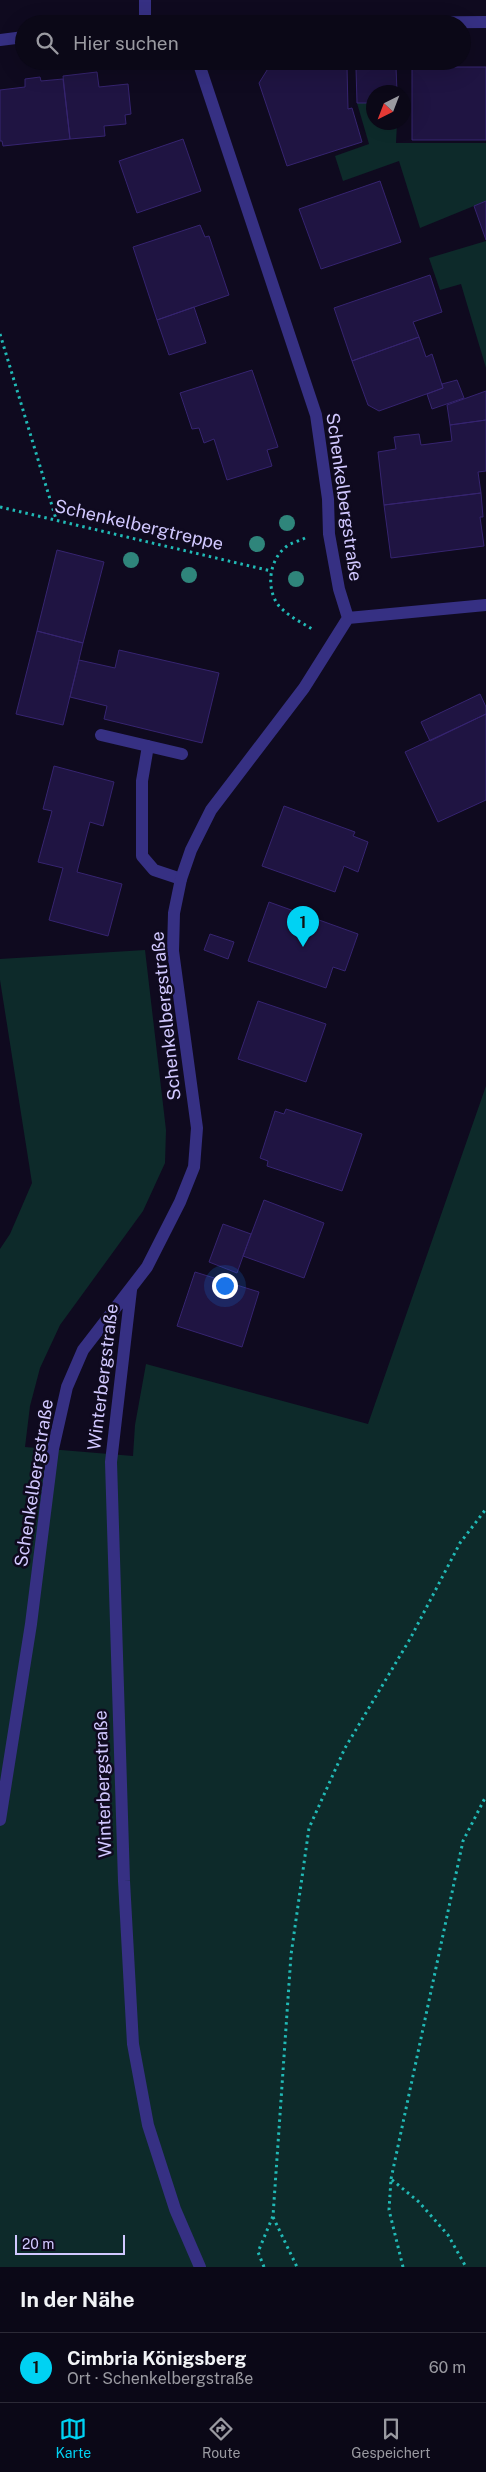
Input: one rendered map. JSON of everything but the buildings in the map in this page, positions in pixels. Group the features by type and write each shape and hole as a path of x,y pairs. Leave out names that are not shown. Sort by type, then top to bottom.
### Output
{"street":[{"path":"145,0 145,15"},
{"path":"471,22 486,22"},
{"path":"0,40 15,38"},
{"name":"Schenkelbergstraße","path":"0,1820 31,1624 54,1449 67,1387 83,1350 147,1267 180,1202 194,1167 196,1128 173,951 174,913 181,879 191,850 211,810 304,688 348,618 339,589 330,534 328,499 316,415 201,70"},
{"path":"348,618 486,605"},
{"path":"102,735 182,754"},
{"path":"148,746 142,781 142,856 154,870 181,879"},
{"name":"Winterbergstraße","path":"131,1290 111,1462 124,1871 133,2044 148,2125 174,2209 200,2267"}],"path":[{"path":"0,334 56,519"},
{"name":"Schenkelbergtreppe","path":"0,507 271,571"},
{"path":"303,624 280,607 271,591 271,571 286,547 307,537"},
{"path":"264,2267 258,2252 272,2216 291,1954 309,1828 345,1748 410,1639 460,1543 486,1509"},
{"path":"403,2267 389,2210 391,2179 463,1841 486,1796"},
{"path":"391,2179 419,2202 448,2235 466,2267"},
{"path":"272,2216 297,2267"}],"green space":[{"path":"357,103 366,103 366,130 397,130 396,143 486,143 486,201 420,228 399,161 343,181 335,156 369,144"},
{"path":"486,241 486,368 461,284 440,290 429,258"},
{"path":"145,950 166,1130 165,1163 143,1211 60,1325 40,1368 30,1406 25,1447 133,1456 135,1425 146,1364 368,1424 486,1086 486,2267 0,2267 0,1249 10,1234 32,1183 0,980 0,959"}],"place":[{"name":"Cimbria Königsberg","path":"303,947"}]}
